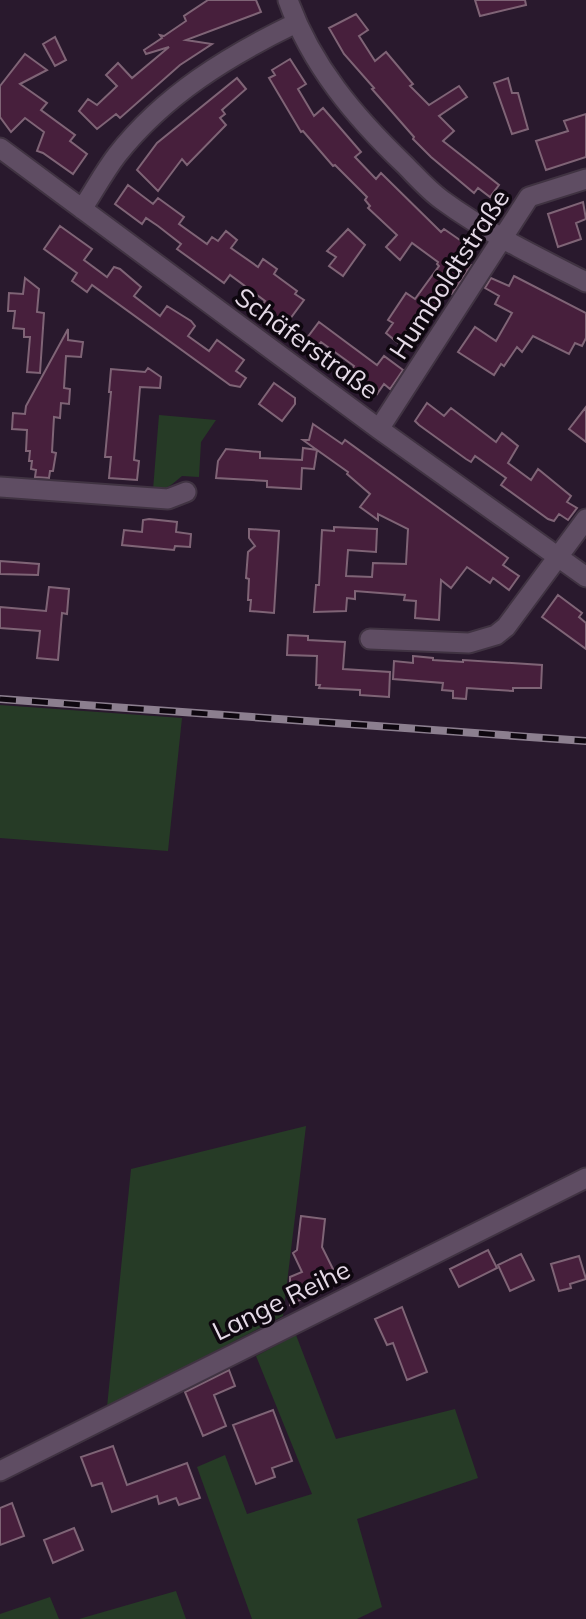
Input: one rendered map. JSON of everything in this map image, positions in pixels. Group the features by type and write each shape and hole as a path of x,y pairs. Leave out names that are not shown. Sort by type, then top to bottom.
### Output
{"street":[{"path":"289,0 296,23 332,86 380,141 441,199 502,239 586,282"},
{"path":"82,209 117,156 143,126 187,85 259,41 296,23"},
{"name":"Schäferstraße","path":"0,148 379,429 586,577"},
{"name":"Humboldtstraße","path":"379,429 529,197 586,179"},
{"path":"0,487 168,499 186,492"},
{"path":"370,639 469,642 496,635 506,627 586,519"},
{"name":"Lange Reihe","path":"0,1471 586,1178"}],"green space":[{"path":"159,415 216,420 201,442 199,477 182,476 166,488 153,490"},
{"path":"0,705 182,718 168,851 0,838"},
{"path":"306,1126 283,1316 107,1407 131,1169"},
{"path":"296,1335 336,1439 455,1409 478,1478 357,1519 382,1607 357,1619 252,1619 197,1467 225,1455 247,1514 312,1494 256,1356"},
{"path":"176,1591 186,1619 79,1619"},
{"path":"50,1597 59,1619 0,1619 0,1614"}],"building":[{"path":"208,0 256,0 261,12 186,40 212,44 180,65 120,118 116,114 97,129 79,111 88,99 97,105 117,86 106,75 118,63 132,78 169,47 146,54 144,50 162,38 160,35 164,36 186,21 184,16"},
{"path":"475,0 525,0 526,5 480,16"},
{"path":"356,14 368,30 359,36 375,61 386,52 413,84 410,86 429,105 459,86 467,97 439,116 454,131 443,141 499,185 490,197 478,188 474,193 431,157 413,139 344,54 329,28"},
{"path":"55,37 66,60 55,66 43,44"},
{"path":"25,54 47,70 20,84 47,103 41,110 75,135 70,141 87,154 73,174 37,151 44,132 25,118 11,132 0,117 0,86"},
{"path":"290,59 306,84 298,89 314,116 323,108 361,152 355,157 376,179 381,173 441,232 444,229 470,247 472,256 467,262 471,265 452,294 448,291 418,335 408,329 398,343 386,333 393,323 388,320 406,293 415,299 439,266 438,262 412,243 400,260 386,247 397,235 368,208 370,206 365,200 367,197 333,166 303,131 301,132 269,78 275,75 272,70"},
{"path":"237,78 246,89 222,110 225,114 220,118 226,125 187,165 182,159 158,191 137,170 157,143"},
{"path":"508,78 512,93 518,93 528,129 512,134 494,83"},
{"path":"586,114 586,157 546,170 536,141 568,131 564,121"},
{"path":"128,185 153,204 158,198 184,217 179,224 207,244 212,237 218,241 226,231 237,240 231,248 258,267 263,259 277,269 274,274 297,291 295,294 304,300 284,327 259,309 265,301 230,275 224,283 177,249 181,244 158,226 146,218 142,224 115,204"},
{"path":"583,202 586,219 576,223 581,239 558,247 548,214"},
{"path":"60,226 92,249 84,260 107,277 114,267 120,269 141,287 134,296 160,316 167,306 191,321 195,326 188,336 209,351 217,340 244,360 236,371 246,378 240,387 230,385 92,285 87,292 72,281 77,273 44,249"},
{"path":"348,229 365,245 343,276 329,266 336,257 327,251"},
{"path":"514,276 586,313 586,338 582,346 575,343 569,354 533,336 522,352 517,347 494,375 458,352 475,327 496,341 512,313 495,304 499,296 485,288 491,278 509,286"},
{"path":"25,278 39,289 37,312 44,313 40,373 27,372 30,337 24,337 24,329 13,328 15,311 8,311 9,293 23,294"},
{"path":"319,322 377,365 384,356 403,370 390,389 384,384 377,394 349,374 354,366 321,342 315,349 304,342"},
{"path":"68,329 68,340 83,342 81,357 66,356 64,388 70,389 69,404 61,403 60,418 54,417 52,452 56,453 53,471 50,471 49,478 35,477 36,470 31,469 32,461 29,461 30,451 26,451 27,430 12,429 13,413 25,414 26,406"},
{"path":"148,368 161,377 160,388 140,387 134,460 139,461 137,480 109,478 111,457 105,457 111,369 145,372"},
{"path":"274,383 295,398 295,404 282,421 259,404"},
{"path":"427,403 444,416 451,408 496,442 502,433 518,446 508,463 531,480 538,469 571,496 567,502 577,508 568,520 559,514 554,521 548,519 501,485 506,478 475,456 471,462 466,459 419,425 415,421"},
{"path":"586,407 586,442 569,429"},
{"path":"313,424 342,444 345,440 508,558 503,565 519,576 509,590 493,578 490,583 467,567 451,588 441,580 439,620 415,618 416,601 404,600 405,595 355,591 355,599 347,598 346,611 314,612 316,585 319,585 322,530 334,531 334,527 377,529 376,552 348,550 346,576 372,577 373,563 406,564 408,529 378,514 378,520 360,507 370,494 347,474 348,472 303,440 309,440"},
{"path":"303,448 317,450 314,469 302,468 301,489 267,487 267,481 216,478 218,461 226,449 260,452 260,458 302,460"},
{"path":"143,520 177,522 176,532 191,534 190,547 175,546 174,550 122,545 124,530 142,532"},
{"path":"249,529 279,531 274,613 250,611 249,579 246,578 248,552 255,546 249,538"},
{"path":"0,561 39,564 38,575 0,574"},
{"path":"49,587 69,589 67,614 62,613 58,660 37,658 40,631 0,628 0,607 46,611"},
{"path":"558,595 582,613 579,617 586,623 586,649 542,617"},
{"path":"288,635 308,636 308,640 345,642 343,669 390,672 389,697 360,695 360,690 319,688 320,685 316,685 317,656 287,655"},
{"path":"413,656 433,660 542,665 541,688 513,688 513,691 467,688 466,699 453,698 453,691 442,690 443,683 393,679 394,661 413,663"},
{"path":"301,1216 325,1219 322,1247 339,1281 290,1305 290,1277 302,1272 293,1253 297,1250"},
{"path":"488,1250 497,1268 459,1287 450,1269"},
{"path":"521,1254 534,1280 510,1291 498,1265"},
{"path":"579,1256 586,1279 570,1284 571,1288 559,1291 551,1264"},
{"path":"402,1307 427,1372 407,1380 393,1343 387,1345 375,1319"},
{"path":"229,1370 235,1386 214,1395 226,1426 203,1436 185,1392"},
{"path":"273,1410 292,1461 272,1468 275,1477 256,1484 233,1425"},
{"path":"113,1446 127,1485 187,1463 200,1498 179,1505 176,1498 159,1504 157,1496 112,1512 102,1483 92,1486 81,1457"},
{"path":"12,1503 24,1536 0,1545 0,1508"},
{"path":"74,1528 83,1550 53,1563 44,1540"}],"railway":[{"path":"0,699 586,741"}]}
